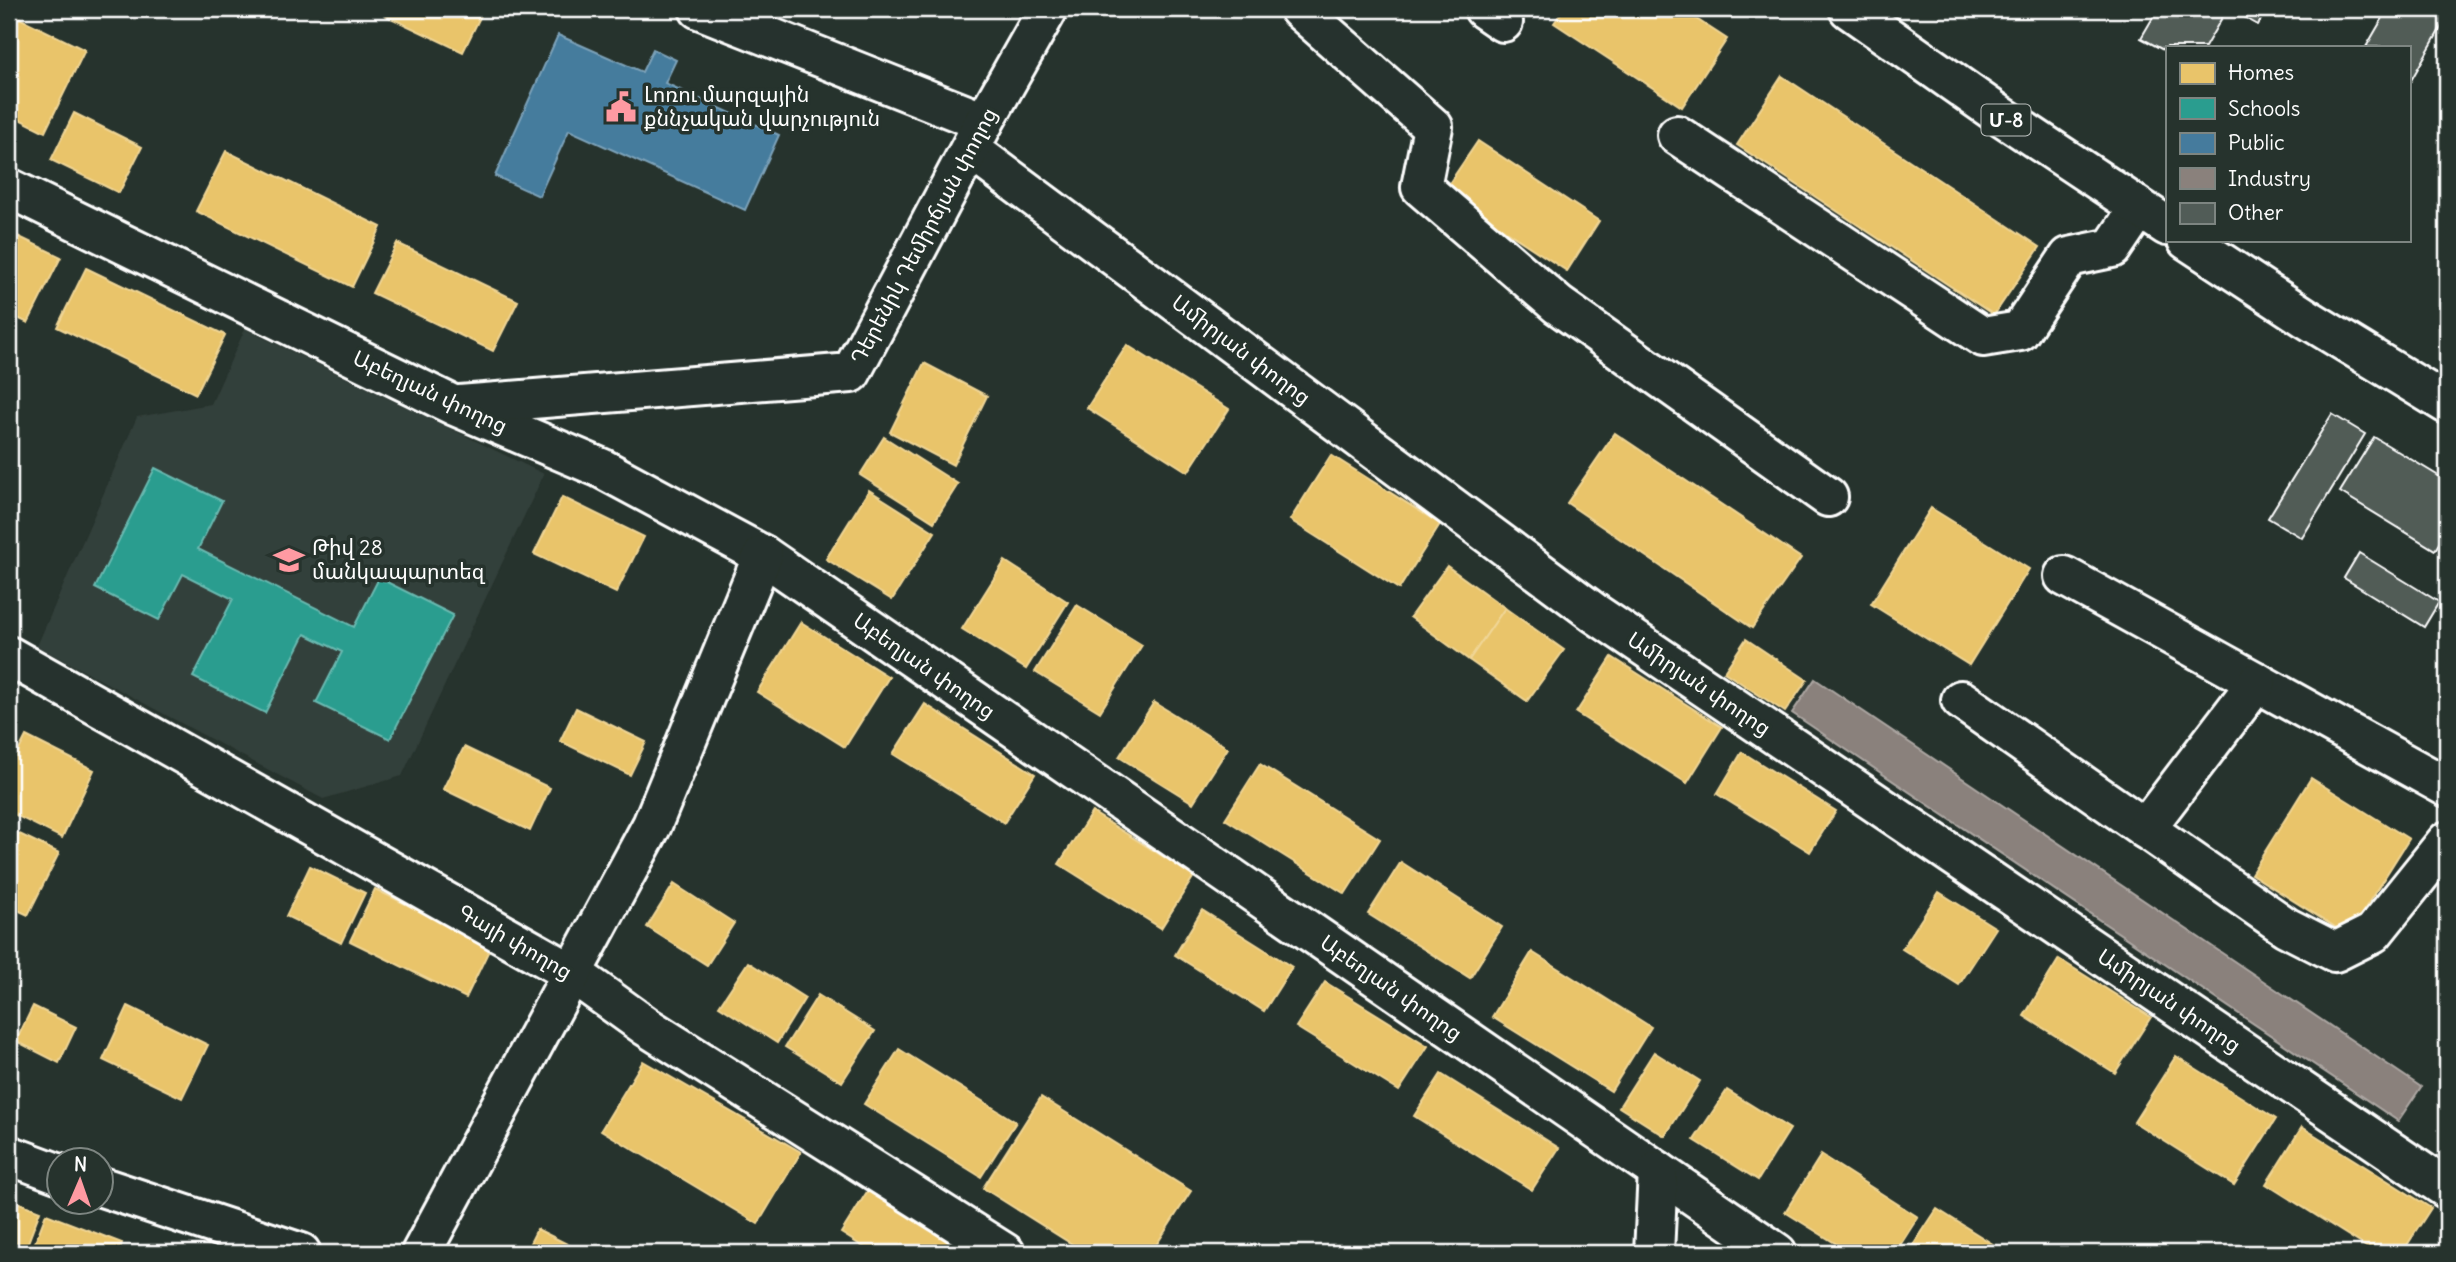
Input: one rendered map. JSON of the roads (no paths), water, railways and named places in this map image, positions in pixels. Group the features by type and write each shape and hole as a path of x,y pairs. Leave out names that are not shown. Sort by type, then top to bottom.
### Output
{"main road":[{"name":"Ամիրյան փողոց","path":"699,9 977,136 1596,614 2447,1189"},
{"name":"Դերենիկ Դեմիրճյան փողոց","path":"456,406 851,373 1048,9"},
{"path":"1300,9 1433,127 1421,187 1558,305 1828,496"},
{"name":"Մ-8","path":"1849,9 2153,217"},
{"path":"1677,135 1983,337 2020,331 2069,257 2112,248 2153,217"},
{"name":"Աբեղյան փողոց","path":"9,188 456,406 601,468 763,555 1777,1253"},
{"path":"2191,242 2306,318 2447,404"},
{"path":"421,1253 652,825 763,555"},
{"path":"2064,576 2447,787"},
{"name":"Գայի փողոց","path":"9,657 572,973 647,1027 1005,1253"},
{"path":"2145,829 2257,682"},
{"path":"1961,700 2286,927 2335,952 2373,933 2447,841"},
{"path":"9,1156 46,1169"},
{"path":"2408,1162 2447,1160"},
{"path":"1654,1253 1658,1171"},
{"path":"116,1192 301,1253"}],"place":[{"name":"Լոռու մարզային քննչական վարչություն","path":"621,107"},
{"name":"Թիվ 28 մանկապարտեզ","path":"289,560"}]}
